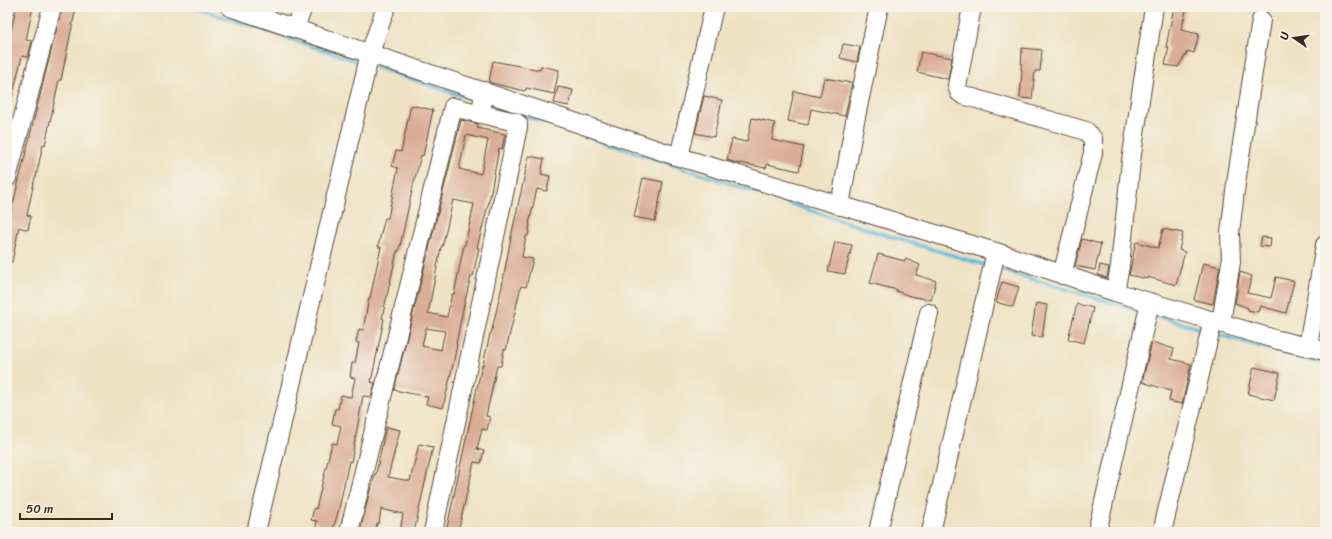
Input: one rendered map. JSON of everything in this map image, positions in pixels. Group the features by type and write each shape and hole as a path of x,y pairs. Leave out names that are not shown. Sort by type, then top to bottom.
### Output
{"street":[{"path":"7,178 52,7"},
{"path":"230,7 254,11 295,28 370,53 483,103 518,124 433,532"},
{"path":"295,28 303,7"},
{"path":"256,532 370,53 386,7"},
{"path":"679,157 714,7"},
{"path":"840,206 853,131 879,7"},
{"path":"972,7 957,86 959,92 970,98 1086,131 1093,139 1093,153 1062,275"},
{"path":"1115,292 1120,266 1132,153 1154,7"},
{"path":"1162,532 1231,262 1230,233 1236,183 1261,20"},
{"path":"349,532 453,107 483,103 679,157 840,206 994,261 1062,275 1150,302 1214,325 1317,349 1325,245"},
{"path":"931,532 994,261"},
{"path":"1097,532 1150,302"},
{"path":"878,532 929,313"}],"building":[{"path":"16,7 33,7 26,40 32,41 28,57 22,56 11,102 7,102 7,36 10,36"},
{"path":"62,7 76,7 61,80 59,80 45,145 43,144 35,177 27,215 31,216 28,230 19,227 12,262 7,262 7,211 11,212"},
{"path":"1174,7 1187,7 1181,30 1199,34 1194,53 1188,51 1178,67 1165,65 1169,47 1166,47"},
{"path":"843,44 860,47 857,62 840,58"},
{"path":"1022,48 1042,50 1040,71 1035,71 1032,99 1020,98"},
{"path":"921,52 952,58 948,79 917,72"},
{"path":"493,61 540,70 541,66 559,70 554,94 526,88 525,91 489,82"},
{"path":"824,78 852,83 845,116 811,109 808,125 788,121 794,91 820,97"},
{"path":"558,87 573,90 569,106 554,103"},
{"path":"704,96 722,100 714,137 695,133"},
{"path":"411,105 433,110 423,156 421,155 413,186 399,251 397,251 382,318 384,319 371,382 375,383 371,397 363,396 351,462 349,461 339,509 332,532 315,532 317,521 311,520 314,508 316,509 332,443 337,444 341,426 332,424 335,409 338,409 341,395 351,397 355,378 350,377 352,363 355,363 359,343 356,342 359,329 363,330 381,247 378,247 381,233 385,218 388,218 398,168 392,166 396,151 401,152"},
{"path":"752,118 775,123 772,140 804,147 799,171 767,164 766,168 740,164 727,160 732,139 747,142"},
{"path":"461,120 478,124 477,128 505,134 502,149 499,148 490,197 477,248 479,248 473,276 471,276 463,309 454,360 443,408 426,404 428,397 394,390","holes":["466,135 488,140 481,174 459,169","453,200 474,204 454,294 452,294 447,317 428,313","426,328 445,331 441,350 422,346"]},
{"path":"529,156 544,159 541,174 550,176 547,191 537,189 529,224 528,236 526,236 522,257 533,259 526,287 521,286 506,350 504,349 501,366 497,366 486,416 490,417 487,430 482,429 477,449 484,451 481,463 474,462 458,532 446,532 482,365 502,286"},
{"path":"643,178 663,182 655,221 634,217"},
{"path":"1163,229 1183,233 1179,250 1185,252 1176,285 1148,277 1148,279 1129,275 1136,242 1158,248"},
{"path":"1262,237 1271,238 1270,247 1260,246"},
{"path":"1082,239 1101,244 1095,270 1075,266"},
{"path":"835,242 852,245 845,274 828,271"},
{"path":"878,254 905,261 906,259 920,265 916,275 936,281 931,300 910,296 896,291 897,290 870,283"},
{"path":"1203,263 1220,267 1213,304 1194,300"},
{"path":"1100,265 1109,267 1107,278 1098,275"},
{"path":"1240,272 1252,276 1247,293 1271,298 1276,277 1294,281 1286,313 1260,306 1258,312 1248,310 1248,308 1235,303"},
{"path":"1002,282 1019,287 1013,307 996,302"},
{"path":"1036,303 1047,305 1042,337 1031,336"},
{"path":"1077,304 1093,308 1084,343 1068,339"},
{"path":"1152,342 1174,349 1171,359 1191,364 1182,404 1169,401 1171,391 1142,382"},
{"path":"1254,367 1280,373 1274,400 1248,394"},
{"path":"386,427 400,430 388,477 410,481 419,444 433,447 414,532 400,532 403,514 381,509 379,523 377,523 375,532 360,532 370,490 376,474"}],"waterway":[{"path":"194,7 362,63"},
{"path":"372,66 478,101"},
{"path":"488,104 885,235 988,266"},
{"path":"998,269 1143,312"},
{"path":"1153,315 1205,330"},
{"path":"1214,333 1325,364"}]}
